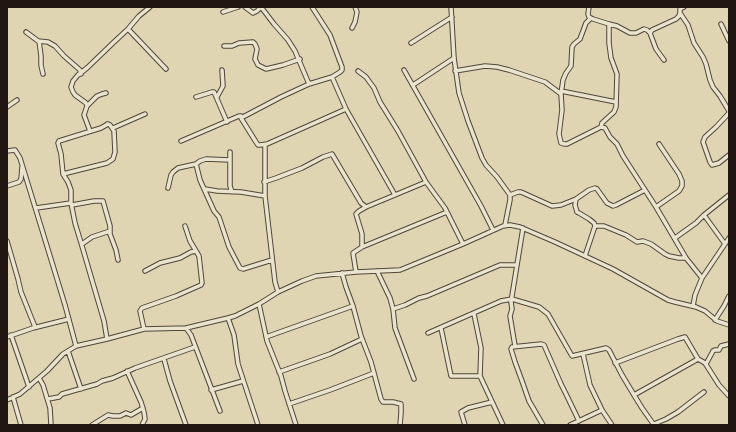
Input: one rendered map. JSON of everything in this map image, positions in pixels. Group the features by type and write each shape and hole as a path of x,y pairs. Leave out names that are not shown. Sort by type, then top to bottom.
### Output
{"street":[{"path":"87,106 87,104 74,95 71,87 73,81 150,7"},
{"path":"223,12 238,7"},
{"path":"245,7 253,13 258,11 261,7 288,40 300,59 309,84"},
{"path":"241,118 309,84 332,77 342,70 330,35 312,7"},
{"path":"352,28 357,12 355,7"},
{"path":"451,7 454,58 456,66 455,71 459,93 482,158 510,195 506,225"},
{"path":"589,7 588,14 591,18 617,26 630,33 644,29 647,30 650,33 656,49 664,60"},
{"path":"650,33 652,30 676,19 679,16 681,9"},
{"path":"681,9 694,43 706,64 713,87 729,112 705,137 703,142 712,165 719,163 729,155"},
{"path":"411,43 452,17"},
{"path":"591,18 586,23 580,39 572,47 571,66 563,80 561,93 562,110 559,134 561,143 567,144 601,127 602,123 614,112 616,107 617,74 611,58 609,24"},
{"path":"721,24 729,41"},
{"path":"128,29 166,69"},
{"path":"26,32 39,41 48,42 55,46 80,70 81,74"},
{"path":"39,41 41,56 40,65 43,74"},
{"path":"224,46 254,42 257,49 255,59 258,65 266,69 300,59"},
{"path":"413,85 454,58"},
{"path":"455,71 485,66 497,67 545,82 561,93 616,102"},
{"path":"217,97 223,86 222,70"},
{"path":"358,70 366,77 374,88 380,102 426,182 447,212 464,244"},
{"path":"404,70 493,230"},
{"path":"332,77 346,109 395,195"},
{"path":"196,97 214,92 227,122"},
{"path":"90,131 84,115 87,106 97,96 106,93"},
{"path":"7,107 17,100"},
{"path":"182,141 241,116 258,145 265,145 346,109"},
{"path":"113,128 145,114"},
{"path":"63,174 107,163 113,159 115,152 113,128 110,125 108,124 107,124 101,128 58,141 63,174 70,187 74,223 82,244 104,321 107,339"},
{"path":"601,127 604,128 617,144 686,258 702,278"},
{"path":"656,207 679,191 682,186 682,181 679,174 659,144"},
{"path":"265,145 265,196 272,260 278,292"},
{"path":"7,151 15,150 19,155 76,346"},
{"path":"230,152 230,186 232,192"},
{"path":"264,182 288,174 332,154 361,203 366,207"},
{"path":"168,188 172,175 178,168 196,164 200,160 206,159 230,160"},
{"path":"7,186 19,182 21,179 22,164"},
{"path":"196,164 200,180 214,211 219,217 229,247 240,268 243,269 272,260"},
{"path":"362,247 362,234 356,214 366,207 426,182"},
{"path":"510,195 521,192 552,206 561,205 576,199 589,190 596,188 607,203 614,206 645,190"},
{"path":"205,189 265,196"},
{"path":"675,238 696,223 729,194"},
{"path":"576,199 575,205 577,212 589,219 595,226"},
{"path":"36,208 104,201 118,260"},
{"path":"356,272 353,253 362,247 447,212"},
{"path":"704,215 725,244"},
{"path":"7,400 20,394 29,387 59,358 76,346 144,329 186,328 235,316 259,304 278,292 316,276 400,270 506,225 523,228 613,269 668,300 693,306 705,311 715,320 729,325"},
{"path":"144,329 140,311 142,308 176,296 201,284 202,281 199,256 193,247 185,226"},
{"path":"585,256 595,226"},
{"path":"595,226 604,226 626,235 637,242 643,241 651,244 669,256 686,258"},
{"path":"515,346 510,316 523,228"},
{"path":"82,244 92,237 110,231"},
{"path":"693,306 702,278 729,238"},
{"path":"7,241 21,292 35,327"},
{"path":"191,252 193,247"},
{"path":"145,271 165,261 180,258 196,251"},
{"path":"393,310 500,264 517,266"},
{"path":"377,271 390,298 395,328 414,379"},
{"path":"342,273 382,401 400,404 400,425"},
{"path":"715,320 729,296"},
{"path":"428,333 474,314 497,302 512,299 539,307 548,314 572,356 607,348 628,386 654,425 678,412 704,392"},
{"path":"259,304 266,337 296,425"},
{"path":"266,337 353,306"},
{"path":"474,314 481,348 480,376 503,425"},
{"path":"228,318 234,334 238,364 258,425"},
{"path":"29,387 9,336 35,327 69,319"},
{"path":"186,328 220,411"},
{"path":"441,328 451,376 480,376"},
{"path":"615,363 684,337 698,359 706,364 719,385 729,396"},
{"path":"279,372 330,354 362,339"},
{"path":"706,364 713,351 719,350 721,346 729,344"},
{"path":"542,425 529,400 515,362 511,348 515,346 544,345 579,421"},
{"path":"48,399 59,397 62,394 98,384 127,371 195,347"},
{"path":"68,351 81,389"},
{"path":"583,354 590,385 602,410 612,425"},
{"path":"164,359 170,381 186,425"},
{"path":"634,395 698,359"},
{"path":"127,371 143,408 145,419 142,425"},
{"path":"289,404 374,373"},
{"path":"39,378 48,399 51,425"},
{"path":"211,390 243,381"},
{"path":"13,397 21,425"},
{"path":"466,425 461,412 468,408 492,402"},
{"path":"92,425 108,415 120,416 126,413 131,415 143,408"},
{"path":"570,425 602,410"}]}
